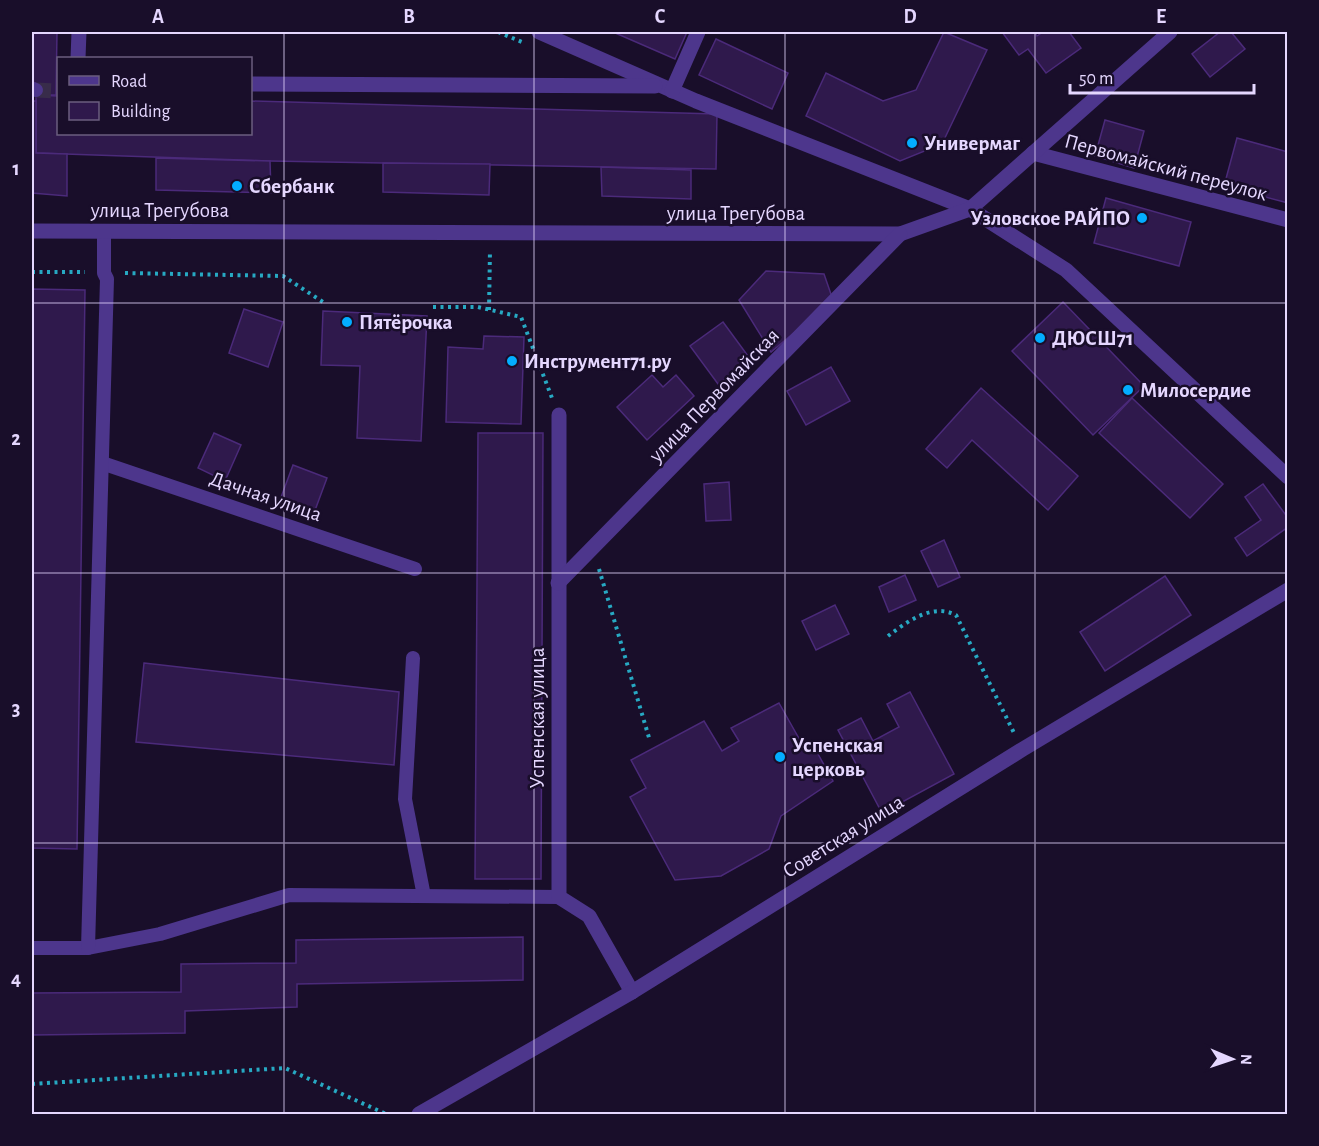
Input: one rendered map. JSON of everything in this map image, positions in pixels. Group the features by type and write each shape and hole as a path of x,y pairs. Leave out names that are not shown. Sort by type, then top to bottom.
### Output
{"street":[{"path":"78,57 79,32"},
{"path":"539,32 666,89 970,209 1066,270 1287,477"},
{"path":"666,89 698,32"},
{"path":"970,209 1170,32"},
{"path":"252,84 666,89"},
{"name":"Первомайский переулок","path":"1033,153 1287,220"},
{"name":"улица Трегубова","path":"32,231 900,234 970,209"},
{"name":"улица Первомайская","path":"558,584 900,234"},
{"name":"Успенская улица","path":"559,415 559,897"},
{"name":"Советская улица","path":"419,1114 632,992 1023,749 1287,590"},
{"path":"559,897 589,915 632,992"}],"lane":[{"path":"88,948 107,279 104,273 104,232"},
{"name":"Дачная улица","path":"102,463 415,569"},
{"path":"412,658 405,799 424,896"},
{"path":"32,948 88,948 160,934 289,895 559,897"}],"path":[{"path":"489,310 490,231"},
{"path":"32,272 283,276 323,302"},
{"path":"433,307 478,307 521,317 559,415"},
{"path":"587,554 602,574 650,741"},
{"path":"888,636 915,616 945,609 956,615 1023,749"},
{"path":"32,1084 285,1068 386,1114"}],"building":[{"path":"32,32 57,32 56,95 36,95 36,83 32,82"},
{"path":"613,32 687,32 675,59"},
{"path":"944,32 987,50 942,144 900,161 806,116 826,73 883,101 916,90"},
{"path":"1002,32 1035,32 1037,36 1043,32 1069,32 1081,48 1046,73 1028,49 1019,55"},
{"path":"1220,32 1231,32 1245,49 1210,77 1192,54"},
{"path":"716,39 788,73 772,109 699,75"},
{"path":"36,95 57,96 57,135 252,135 252,101 717,114 716,169 270,161 36,153"},
{"path":"32,101 36,101 36,153 67,154 67,196 32,193"},
{"path":"1105,120 1144,131 1134,168 1095,156"},
{"path":"1237,138 1288,152 1288,203 1224,186"},
{"path":"156,158 270,161 271,193 156,190"},
{"path":"383,163 490,164 489,195 383,192"},
{"path":"601,167 691,170 691,199 602,196"},
{"path":"1106,198 1191,222 1179,266 1094,243"},
{"path":"766,271 824,274 833,300 771,352 739,300"},
{"path":"32,289 85,290 77,849 32,848"},
{"path":"1063,302 1144,386 1093,435 1012,351"},
{"path":"244,309 283,322 268,367 229,353"},
{"path":"323,311 427,316 421,441 357,438 360,366 321,365"},
{"path":"723,322 751,360 718,384 690,346"},
{"path":"484,336 524,337 521,424 446,422 448,347 483,349"},
{"path":"831,367 850,401 806,425 787,391"},
{"path":"652,375 663,387 676,375 694,396 647,440 617,407"},
{"path":"981,388 1078,476 1048,510 972,440 947,468 926,449"},
{"path":"1132,398 1223,484 1190,518 1099,433"},
{"path":"214,433 241,445 225,481 198,468"},
{"path":"478,433 543,433 541,879 475,879"},
{"path":"293,465 327,478 314,513 280,500"},
{"path":"729,482 731,520 706,521 704,484"},
{"path":"1263,484 1288,518 1288,527 1247,556 1235,538 1261,520 1245,497"},
{"path":"944,540 960,577 938,587 921,551"},
{"path":"905,575 916,600 889,612 879,587"},
{"path":"1165,576 1191,615 1105,671 1080,632"},
{"path":"835,605 849,634 816,650 802,621"},
{"path":"144,663 399,692 394,765 136,742"},
{"path":"910,692 954,774 882,813 838,730 861,718 873,741 899,727 887,704"},
{"name":"Успенская церковь","path":"779,703 805,749 813,745 833,781 781,816 769,849 721,876 675,880 630,797 646,788 631,760 704,721 722,751 739,741 731,728"},
{"path":"523,937 523,980 297,984 297,1007 185,1011 185,1033 32,1035 32,993 181,992 181,964 296,963 296,940"}],"tunnel":[{"path":"36,90 57,91"}],"place":[{"name":"Универмаг","path":"912,143"},
{"name":"Сбербанк","path":"237,186"},
{"name":"Узловское РАЙПО","path":"1142,218"},
{"name":"Пятёрочка","path":"347,322"},
{"name":"ДЮСШ71","path":"1040,338"},
{"name":"Инструмент71.ру","path":"512,361"},
{"name":"Милосердие","path":"1128,390"},
{"name":"Успенская церковь","path":"780,757"}]}
